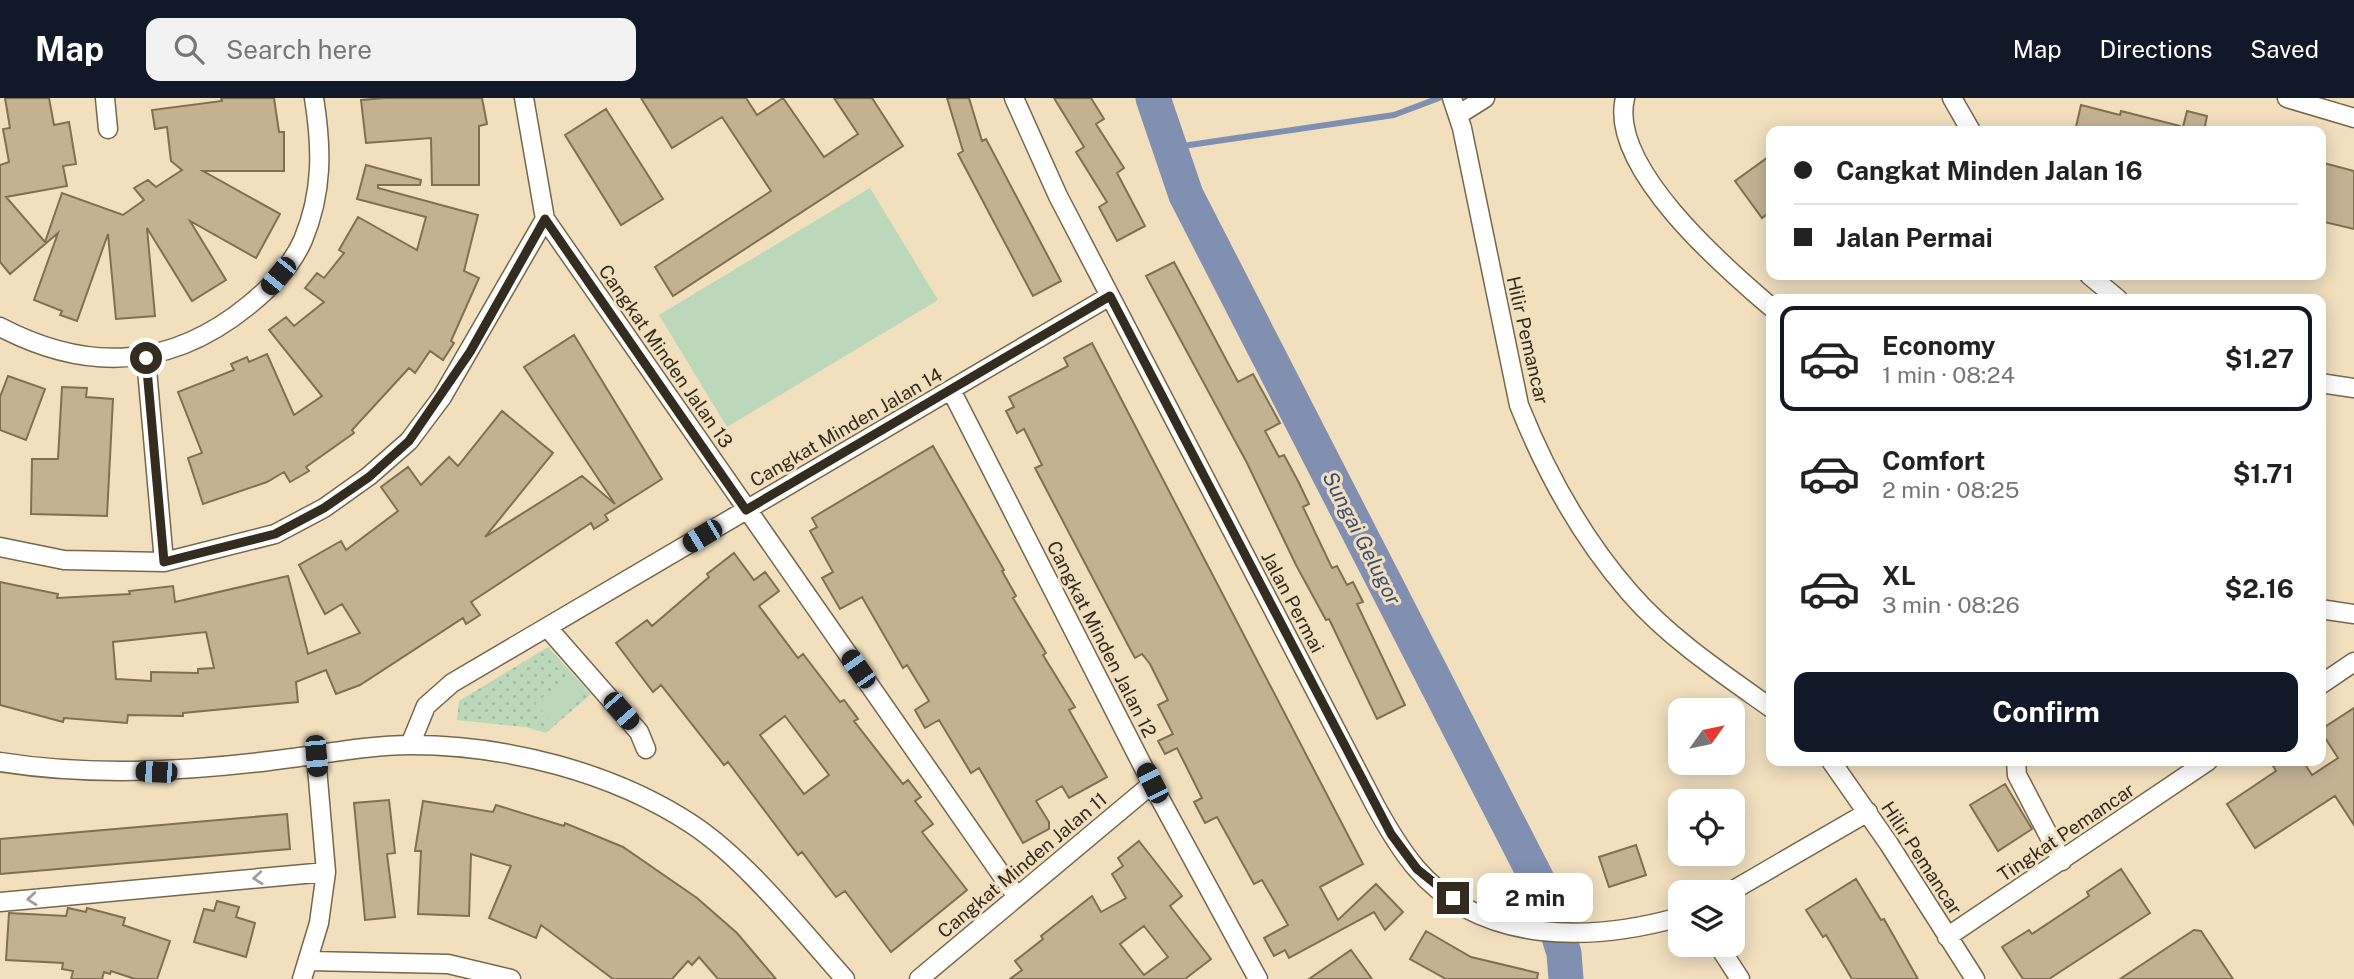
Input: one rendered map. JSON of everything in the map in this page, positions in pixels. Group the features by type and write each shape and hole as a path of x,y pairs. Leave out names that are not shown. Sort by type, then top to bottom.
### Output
{"street":[{"path":"105,98 108,129"},
{"path":"0,327 31,344 65,353 146,358 176,348 235,317 266,291 303,240 320,174 322,144 314,98"},
{"path":"0,547 64,560 164,562 275,534 324,508 369,477 409,441 470,352 545,219 524,98"},
{"name":"Jalan Permai","path":"1014,98 1026,131 1110,296 1391,834 1417,869 1440,890 1497,921 1546,933 1580,934 1640,928 1668,920"},
{"path":"1454,104 1485,98"},
{"path":"1625,98 1622,119 1628,138 1658,192 1715,259 1766,303"},
{"path":"1952,98 1968,126"},
{"path":"2287,98 2354,118"},
{"name":"Hilir Pemancar","path":"1454,104 1519,405 1541,458 1600,556 1632,595 1671,632 1766,704"},
{"name":"Cangkat Minden Jalan 13","path":"545,219 1017,897"},
{"path":"2095,280 2112,294"},
{"name":"Cangkat Minden Jalan 14","path":"411,745 418,723 435,695 1110,296"},
{"path":"146,358 164,562"},
{"path":"2326,384 2354,388"},
{"name":"Cangkat Minden Jalan 12","path":"951,390 1152,783 1256,978"},
{"path":"2326,610 2354,614"},
{"path":"547,627 639,732 646,749"},
{"path":"2326,681 2354,662"},
{"path":"0,762 56,771 156,772 411,745 455,748 554,766 589,775 662,806 721,847 845,979"},
{"path":"302,979 319,923 326,872 316,756"},
{"name":"Hilir Pemancar","path":"1835,766 1975,979"},
{"path":"2016,766 2017,775 2062,861"},
{"name":"Tingkat Pemancar","path":"1947,937 2201,766"},
{"name":"Cangkat Minden Jalan 11","path":"919,979 1152,783"},
{"path":"1745,883 1868,813"},
{"path":"0,902 326,872"},
{"path":"1726,957 1740,979"},
{"path":"309,961 448,964 512,979"}],"green space":[{"path":"870,188 938,300 727,427 659,315"},
{"path":"548,647 591,694 546,733 526,727 457,720 459,701"},
{"path":"569,674 585,692 552,722 535,704"}],"building":[{"path":"5,98 49,98 54,125 69,122 76,164 63,166 67,186 6,197 45,242 62,193 123,215 144,200 134,188 148,180 156,187 182,170 171,161 167,127 155,129 152,110 222,101 221,98 274,98 279,132 284,132 284,171 203,171 280,214 256,258 190,221 226,280 192,301 147,228 155,316 116,319 108,234 77,321 60,315 62,311 34,300 58,233 10,274 0,262 0,165 9,162 3,129 10,128"},
{"path":"482,98 487,124 479,126 479,185 432,185 431,138 366,143 361,100"},
{"path":"641,98 746,98 757,115 783,98 824,157 858,134 834,98 872,98 903,146 673,296 655,267 771,191 722,117 672,148"},
{"path":"947,98 969,98 982,141 986,139 1061,281 1033,296 958,154 963,151"},
{"path":"1054,98 1091,98 1104,119 1096,124 1124,168 1117,173 1145,226 1117,241 1099,207 1107,202 1076,152 1084,147"},
{"path":"2081,105 2120,115 2121,111 2180,126 2076,126"},
{"path":"606,109 663,199 621,225 565,135"},
{"path":"2187,111 2207,116 2205,126 2183,126"},
{"path":"1766,159 1766,215 1762,218 1735,181"},
{"path":"2326,164 2354,171 2354,229 2326,222"},
{"path":"366,165 421,180 420,185 378,185 378,188 478,215 464,271 479,278 451,341 454,343 443,360 430,351 415,373 409,368 352,430 354,433 306,467 309,471 290,482 284,472 267,482 203,504 188,458 202,453 178,392 234,370 231,364 247,357 249,362 267,354 294,415 322,396 269,330 286,317 294,326 324,302 305,288 317,273 324,278 344,253 339,250 358,217 417,250 426,217 357,199"},
{"path":"1174,262 1238,382 1253,374 1280,423 1265,431 1279,457 1284,455 1298,481 1309,504 1303,507 1332,568 1337,566 1347,585 1353,582 1363,602 1357,604 1405,705 1377,719 1329,619 1326,620 1296,565 1247,463 1146,276"},
{"path":"574,335 662,479 605,515 608,520 594,529 591,523 471,602 480,615 466,624 463,618 360,685 336,694 326,670 296,682 298,702 183,713 183,716 128,715 127,723 64,718 63,722 0,705 0,582 58,594 57,598 130,594 129,591 173,586 175,602 288,576 308,654 360,633 342,604 325,614 299,565 341,541 346,550 398,511 381,487 408,467 421,485 449,457 458,466 502,411 553,453 485,537 582,476 615,504 524,367","holes":["206,632 214,668 198,669 198,673 151,672 151,681 116,679 113,642"]},
{"path":"1092,343 1363,864 1320,887 1338,920 1376,884 1403,912 1385,930 1374,912 1289,958 1285,950 1274,956 1264,938 1288,925 1262,880 1254,884 1217,817 1205,823 1194,802 1202,798 1177,748 1165,754 1158,741 1173,734 1158,705 1168,700 1150,664 1142,654 1135,658 1035,468 1042,465 1024,429 1017,433 1006,411 1014,407 1009,397 1068,366 1064,358"},
{"path":"8,376 45,389 26,440 0,430 0,397"},
{"path":"62,387 87,388 86,397 113,399 107,516 31,514 32,459 58,459"},
{"path":"933,446 1004,570 1002,571 1016,596 1013,598 1046,653 1043,655 1075,707 1069,710 1107,777 1069,798 1062,786 1036,801 1049,822 1049,829 1023,843 979,768 971,773 939,720 925,728 915,710 929,701 907,665 903,668 862,597 840,609 822,578 833,572 810,531 817,527 812,518"},
{"path":"734,553 754,580 765,572 779,591 759,606 798,658 803,654 840,702 844,700 858,719 854,721 903,784 908,780 921,797 915,801 933,824 922,832 967,890 891,952 845,891 836,897 802,852 798,855 728,762 724,765 661,685 653,692 616,643 647,620 652,626 709,577 707,574","holes":["785,716 829,775 804,794 760,735"]},
{"path":"2354,708 2354,825 2335,796 2255,848 2227,804 2276,771 2273,766 2306,766 2312,775 2338,758 2326,739 2326,726"},
{"path":"2005,784 2032,829 1998,851 1970,805"},
{"path":"389,800 395,853 387,854 395,917 365,920 354,803"},
{"path":"423,801 493,812 496,805 564,826 565,823 623,847 697,898 737,933 776,979 718,979 699,957 692,965 688,961 672,979 613,979 541,925 536,938 489,918 511,866 471,854 469,916 418,914 421,851 415,851"},
{"path":"287,814 290,849 0,874 0,839"},
{"path":"1139,841 1182,896 1170,906 1211,959 1185,979 1010,979 1022,970 1015,961 1043,939 1041,936 1092,896 1101,912 1126,898 1112,874 1123,866 1118,858","holes":["1144,926 1168,957 1144,975 1120,944"]},
{"path":"1636,845 1646,875 1609,887 1599,857"},
{"path":"2121,869 2150,913 2049,979 2023,979 2002,947 2029,930 2032,934 2089,896 2087,892"},
{"path":"1856,879 1881,920 1884,919 1918,979 1852,979 1826,935 1823,937 1806,910"},
{"path":"217,901 239,907 236,917 255,923 246,957 194,942 204,909 214,911"},
{"path":"68,908 86,912 87,908 125,918 123,925 170,941 157,979 135,979 111,971 110,974 104,972 102,979 71,979 73,971 62,969 63,963 6,960 9,913 66,916"},
{"path":"2194,930 2201,931 2233,979 2120,979"},
{"path":"1426,931 1471,957 1538,973 1537,979 1446,979 1410,959"},
{"path":"1351,950 1372,979 1309,979"}],"waterway":[{"name":"Sungai Gelugor","path":"1153,98 1186,195 1546,897 1564,953 1566,979"},
{"path":"1169,148 1394,115 1439,98"}],"route":[{"path":"146,358 164,562 217,551 275,534 324,508 369,477 409,441 442,397 470,352 545,219 746,510 1110,296 1391,834 1417,869 1453,898"}]}
